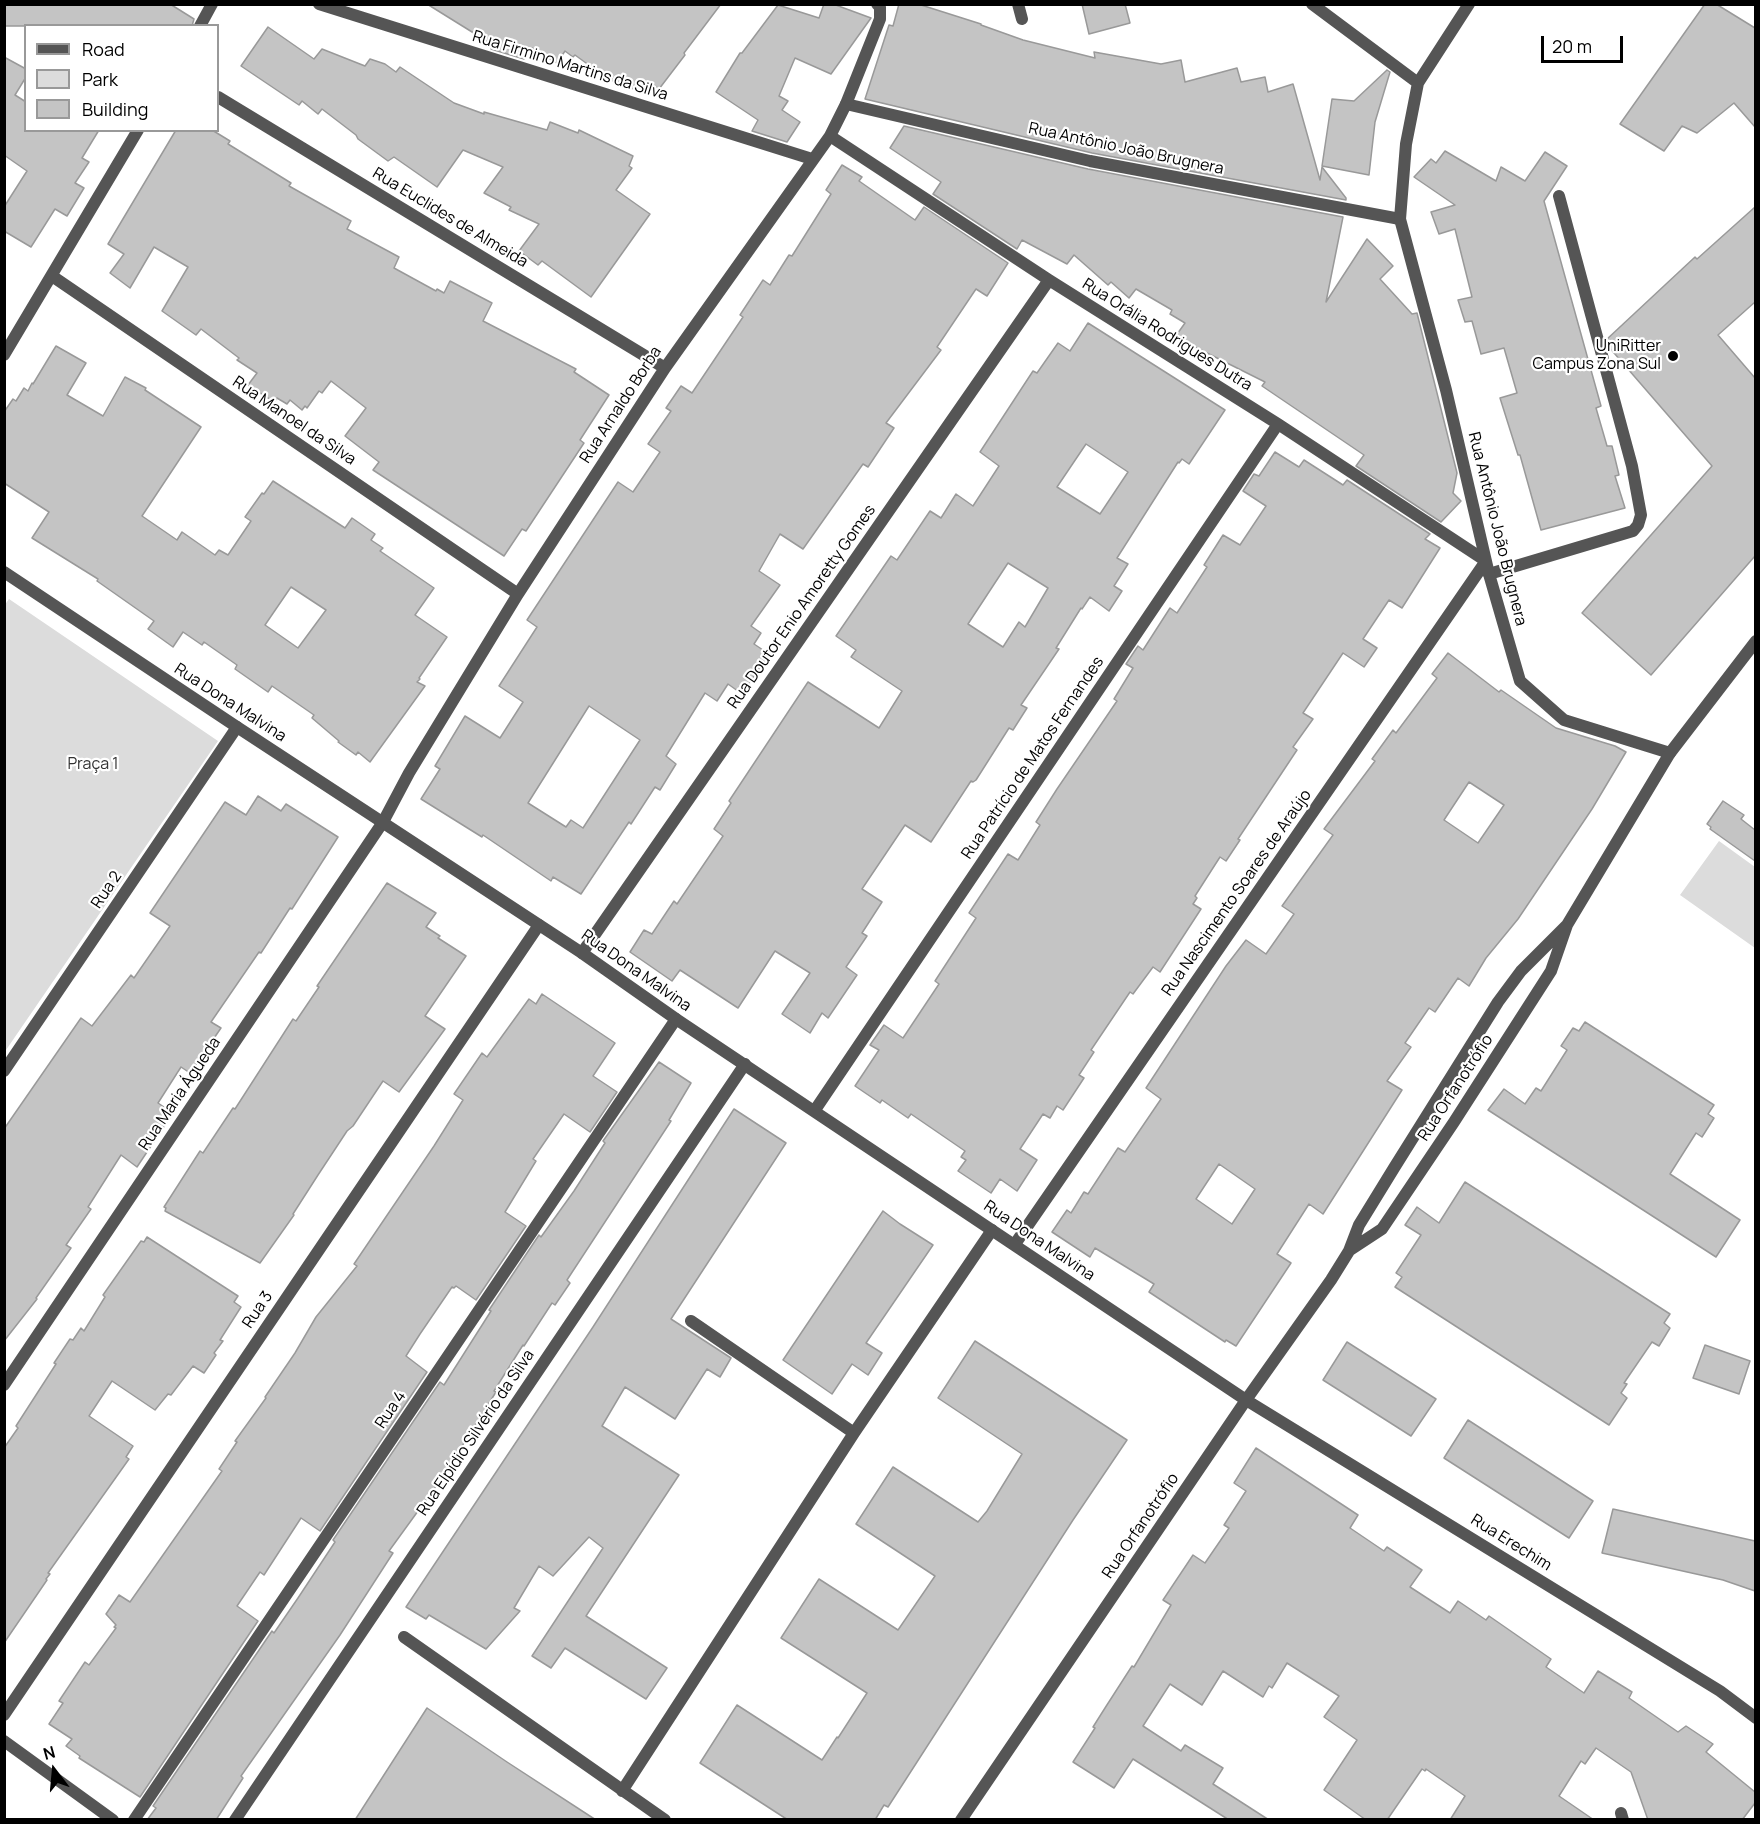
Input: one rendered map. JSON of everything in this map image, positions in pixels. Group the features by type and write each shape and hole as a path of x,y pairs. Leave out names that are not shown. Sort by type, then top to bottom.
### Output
{"street":[{"path":"201,24 212,4"},
{"name":"Rua Firmino Martins da Silva","path":"319,4 812,159"},
{"path":"1018,4 1022,19"},
{"path":"1311,4 1418,83 1469,4"},
{"name":"Rua Arnaldo Borba","path":"383,822 409,772 518,594 665,368 830,136 846,104 880,19 879,6"},
{"name":"Rua Antônio João Brugnera","path":"1418,83 1406,144 1400,219 1446,390 1488,567 1520,681 1564,720 1670,753"},
{"name":"Rua Euclides de Almeida","path":"219,97 665,368"},
{"name":"Rua Antônio João Brugnera","path":"846,104 1090,161 1400,219"},
{"path":"4,355 137,132"},
{"name":"Rua Orália Rodrigues Dutra","path":"830,136 1049,280 1278,424 1488,567"},
{"path":"1488,567 1633,531 1641,515 1632,466 1559,196"},
{"name":"Rua Manoel da Silva","path":"52,276 518,594"},
{"name":"Rua Doutor Enio Amoretty Gomes","path":"582,953 1049,280"},
{"name":"Rua Patrício de Matos Fernandes","path":"815,1110 1278,424"},
{"name":"Rua Nascimento Soares de Araújo","path":"1015,1244 1488,567"},
{"name":"Rua Dona Malvina","path":"4,572 582,953 1246,1400"},
{"name":"Rua Orfanotrófio","path":"1348,1251 1382,1228 1454,1122 1551,970 1567,925 1670,753 1755,641"},
{"name":"Rua 2","path":"4,1071 237,727"},
{"name":"Rua Maria Águeda","path":"4,1385 383,822"},
{"name":"Rua 3","path":"4,1714 539,925"},
{"name":"Rua Orfanotrófio","path":"961,1820 1246,1400 1331,1280 1359,1226 1394,1167 1498,1002 1521,971 1567,925"},
{"name":"Rua 4","path":"134,1820 676,1018"},
{"name":"Rua Elpídio Silvério da Silva","path":"235,1820 745,1064"},
{"path":"622,1791 854,1433 992,1230"},
{"path":"691,1321 854,1433"},
{"name":"Rua Erechim","path":"1246,1400 1720,1690 1755,1718"},
{"path":"404,1637 665,1820"},
{"path":"4,1741 113,1820"}],"green space":[{"name":"Praça 1","path":"9,599 218,741 6,1050 4,1049 4,606"},
{"path":"1719,841 1755,867 1755,948 1680,895"}],"building":[{"path":"4,4 170,4 194,19 193,24 4,26"},
{"path":"427,4 721,4 659,89 654,85 647,94 608,79 575,55 573,57 565,51 557,63 532,48 524,59 491,49 493,45"},
{"path":"824,4 833,4 871,18 831,74 795,58 779,96 788,101 782,110 800,122 787,142 752,131 758,120 716,92 740,53 778,5 819,18"},
{"path":"899,4 918,4 1023,40 1095,58 1094,52 1161,64 1181,60 1185,82 1237,68 1241,82 1265,77 1268,92 1293,84 1320,180 1322,167 1346,200 1092,153 865,99 889,25 893,26"},
{"path":"1082,4 1125,4 1130,23 1089,34"},
{"path":"1705,4 1716,4 1755,28 1755,127 1734,103 1697,133 1682,126 1664,151 1620,124"},
{"path":"268,27 314,59 322,49 365,66 370,59 385,64 396,72 400,67 454,103 484,114 484,112 547,130 550,122 578,133 579,130 633,156 629,166 632,168 616,190 650,214 591,297 542,261 538,265 519,251 539,224 509,210 511,207 484,193 503,167 463,150 437,187 394,157 388,161 322,109 318,114 302,101 299,105 241,66"},
{"path":"4,57 24,68 24,80 15,95 24,101 24,132 98,132 82,158 89,162 75,183 84,188 67,216 55,209 31,247 4,231 4,207 27,171 4,155"},
{"path":"1387,70 1390,72 1375,122 1369,175 1322,166 1332,99 1354,101"},
{"path":"904,126 1088,169 1343,217 1326,302 1367,239 1393,266 1380,279 1412,314 1417,313 1457,473 1453,493 1461,501 1441,522 1356,466 1364,455 1262,386 1265,382 1175,337 1185,323 1170,314 1172,310 1136,289 1129,298 1111,282 1108,285 1074,255 1067,264 1022,240 1017,249 933,194 941,182 890,148"},
{"path":"175,132 215,132 230,141 228,144 291,183 289,186 351,221 347,229 399,257 394,268 436,291 437,289 444,293 450,281 492,303 483,321 576,369 574,372 609,395 580,440 584,443 526,531 522,529 504,556 373,470 379,462 345,436 366,408 331,381 322,393 319,391 307,408 305,406 302,410 290,400 287,404 277,398 274,402 248,385 257,373 237,360 239,358 201,329 196,335 162,311 188,267 154,247 130,288 110,273 124,254 108,244"},
{"path":"1445,151 1496,181 1501,167 1525,181 1545,152 1567,166 1544,201 1601,406 1596,408 1607,446 1612,446 1619,475 1615,476 1625,508 1541,530 1520,455 1518,455 1500,398 1517,393 1504,348 1481,354 1472,321 1465,322 1458,300 1472,297 1455,229 1439,234 1431,212 1455,205 1414,177 1431,159 1436,163"},
{"path":"842,165 862,177 859,181 915,220 924,207 1008,263 987,296 976,289 937,347 941,350 886,423 894,428 868,467 863,464 803,549 780,534 759,571 780,585 751,626 761,633 754,644 769,654 742,694 728,684 717,701 705,693 666,756 676,764 660,790 655,787 581,894 553,877 551,881 483,835 482,837 421,799 440,769 435,766 465,716 500,738 523,702 499,686 537,627 527,620 618,482 633,492 660,452 648,444 671,411 666,408 681,386 692,393 743,317 740,315 763,280 770,285 789,255 792,256 831,194 826,190","holes":["589,706 640,740 583,828 571,820 566,827 528,803"]},
{"path":"1755,207 1755,302 1718,335 1755,378 1755,556 1651,675 1582,613 1712,466 1608,346 1606,340 1695,257 1697,259"},
{"path":"1088,323 1225,410 1189,464 1182,459 1178,462 1117,558 1128,564 1114,586 1122,591 1109,611 1090,597 1081,608 1056,648 1059,649 1021,705 1027,708 1013,730 1009,728 976,780 971,781 931,842 905,825 862,889 882,902 862,933 867,936 846,967 857,975 828,1018 822,1013 810,1033 782,1014 810,973 775,951 738,1008 680,970 672,981 630,952 644,930 652,934 674,901 677,904 723,836 714,829 731,803 729,801 808,682 879,728 902,691 851,657 856,650 836,636 891,556 897,560 930,511 941,518 956,494 973,506 999,466 980,452 1033,371 1037,373 1058,343 1070,351","holes":["1086,444 1128,472 1100,514 1057,487","1008,563 1048,588 1025,627 1019,622 1003,647 968,624"]},
{"path":"56,346 86,363 67,395 103,416 125,377 146,388 145,390 201,427 142,516 177,540 182,532 215,555 219,550 228,555 251,521 245,517 273,481 345,528 352,518 375,534 371,540 383,548 380,551 434,588 415,615 447,637 417,682 425,686 370,762 358,752 356,755 338,742 312,718 314,715 272,686 268,692 235,669 237,665 204,642 202,645 183,632 173,647 148,629 154,621 97,581 98,579 32,538 49,512 4,483 4,412 13,399 16,401 24,388 28,391","holes":["291,587 326,610 298,648 265,625"]},
{"path":"1275,452 1299,467 1304,460 1343,485 1347,480 1430,534 1425,539 1440,548 1402,608 1389,600 1363,639 1377,648 1364,667 1343,653 1303,713 1313,719 1293,747 1297,750 1226,861 1220,857 1195,896 1197,898 1193,904 1201,909 1160,972 1153,967 1133,994 1130,992 1091,1050 1094,1052 1079,1075 1084,1078 1063,1110 1057,1106 1050,1118 1043,1114 1020,1149 1037,1160 1017,1191 1000,1179 991,1193 958,1171 966,1160 961,1157 965,1151 911,1114 908,1118 882,1100 880,1103 855,1086 879,1050 870,1045 884,1025 903,1038 939,984 935,981 976,918 969,913 1008,854 1018,860 1040,825 1036,822 1117,701 1114,699 1133,668 1126,664 1138,646 1143,650 1170,608 1177,613 1207,567 1204,565 1223,535 1240,545 1266,506 1243,491 1254,474 1259,476"},
{"path":"1448,653 1499,692 1501,690 1556,728 1615,746 1626,752 1592,809 1518,919 1486,958 1469,986 1458,978 1435,1012 1429,1008 1405,1043 1411,1047 1387,1081 1402,1090 1323,1214 1309,1204 1277,1254 1291,1263 1236,1346 1226,1340 1225,1342 1149,1292 1154,1284 1095,1248 1090,1257 1052,1232 1067,1210 1071,1213 1084,1192 1088,1194 1118,1148 1125,1152 1161,1099 1146,1088 1226,966 1246,940 1266,954 1294,914 1282,906 1333,835 1324,829 1375,761 1372,759 1393,730 1396,733 1437,678 1432,674","holes":["1469,782 1504,805 1478,843 1444,820","1219,1164 1255,1189 1232,1224 1196,1199"]},
{"path":"258,796 281,811 286,804 338,837 292,909 290,908 211,1022 221,1028 190,1073 181,1067 158,1103 173,1113 137,1167 121,1155 88,1207 91,1209 66,1245 71,1248 37,1299 4,1341 4,1129 81,1018 92,1026 131,975 134,978 170,926 150,913 225,802 246,815"},
{"path":"1723,801 1744,815 1741,819 1755,830 1755,861 1710,829 1711,827 1707,824"},
{"path":"387,883 436,913 426,927 440,936 438,938 466,956 425,1016 445,1029 399,1092 383,1081 353,1126 347,1131 294,1215 260,1263 165,1211 164,1207 200,1151 203,1153 233,1108 235,1109 293,1019 296,1021"},
{"path":"542,994 615,1043 593,1076 617,1092 590,1132 564,1114 533,1159 536,1161 505,1212 526,1226 476,1300 456,1286 452,1287 420,1334 406,1356 427,1372 320,1531 301,1518 264,1575 260,1572 237,1606 258,1621 140,1797 79,1758 80,1756 66,1746 72,1739 49,1724 63,1703 59,1701 85,1662 89,1665 116,1628 106,1614 119,1595 130,1602 222,1471 219,1469 237,1442 235,1441 266,1398 316,1317 357,1266 354,1264 463,1100 454,1094 482,1053 487,1057 529,999 536,1004"},
{"path":"1585,1022 1714,1105 1708,1114 1714,1118 1702,1137 1696,1133 1670,1174 1740,1220 1716,1257 1488,1110 1504,1089 1525,1104 1536,1088 1541,1091 1567,1050 1561,1046 1573,1028 1579,1031"},
{"path":"659,1062 691,1083 669,1120 671,1121 567,1280 570,1283 555,1305 552,1303 523,1345 442,1478 389,1551 393,1553 340,1635 241,1776 243,1778 216,1820 147,1820 156,1808 153,1806 272,1631 274,1633 298,1598 335,1542 333,1540 440,1382 444,1385 491,1311 489,1310 539,1235 541,1237 574,1191 605,1143 603,1141"},
{"path":"734,1109 786,1143 671,1319 731,1358 720,1377 707,1369 675,1419 625,1387 602,1426 679,1475 586,1616 667,1668 646,1699 565,1648 551,1668 532,1656 603,1548 589,1537 553,1576 539,1566 514,1608 520,1611 486,1649 429,1615 426,1619 406,1607 593,1327"},
{"path":"1465,1182 1670,1314 1664,1323 1670,1328 1659,1346 1652,1342 1624,1383 1627,1384 1621,1393 1627,1398 1609,1425 1395,1287 1402,1277 1396,1273 1421,1235 1405,1225 1417,1207 1439,1223"},
{"path":"883,1211 933,1245 866,1343 882,1353 868,1375 852,1364 832,1394 783,1360"},
{"path":"147,1237 238,1296 234,1302 241,1307 220,1340 223,1341 204,1373 193,1366 171,1395 168,1394 155,1410 112,1381 89,1416 133,1446 126,1457 129,1459 48,1573 50,1574 47,1580 4,1643 4,1448 70,1339 73,1340 81,1328 84,1331 105,1297 103,1295 141,1241 144,1242"},
{"path":"975,1341 1127,1440 888,1807 884,1805 875,1820 788,1820 700,1763 737,1705 822,1760 838,1738 867,1693 781,1638 819,1579 898,1630 935,1576 856,1524 893,1467 978,1522 987,1511 1022,1454 938,1398"},
{"path":"1347,1342 1436,1399 1411,1436 1323,1380"},
{"path":"1705,1345 1750,1361 1739,1394 1693,1378"},
{"path":"1468,1420 1593,1501 1569,1538 1444,1458"},
{"path":"1256,1448 1358,1515 1350,1528 1384,1551 1387,1547 1422,1570 1410,1587 1450,1613 1458,1601 1486,1620 1489,1616 1551,1659 1546,1667 1584,1693 1598,1671 1632,1692 1629,1698 1678,1732 1686,1726 1713,1744 1706,1752 1755,1792 1755,1803 1742,1820 1648,1820 1631,1772 1596,1748 1585,1764 1581,1761 1559,1796 1594,1820 1450,1820 1465,1796 1426,1769 1425,1771 1422,1769 1387,1820 1366,1820 1324,1790 1357,1740 1324,1717 1339,1696 1287,1663 1272,1688 1269,1686 1263,1697 1223,1671 1202,1705 1170,1684 1143,1726 1181,1751 1185,1745 1223,1768 1213,1784 1269,1820 1229,1820 1133,1759 1114,1788 1073,1762 1171,1605 1163,1600 1193,1555 1205,1563 1229,1528 1224,1525 1246,1491 1234,1483"},
{"path":"1613,1509 1755,1541 1755,1591 1723,1580 1602,1553"},
{"path":"427,1708 507,1762 596,1820 355,1820"}],"place":[{"name":"UniRitter Campus Zona Sul","path":"1673,356"}]}
